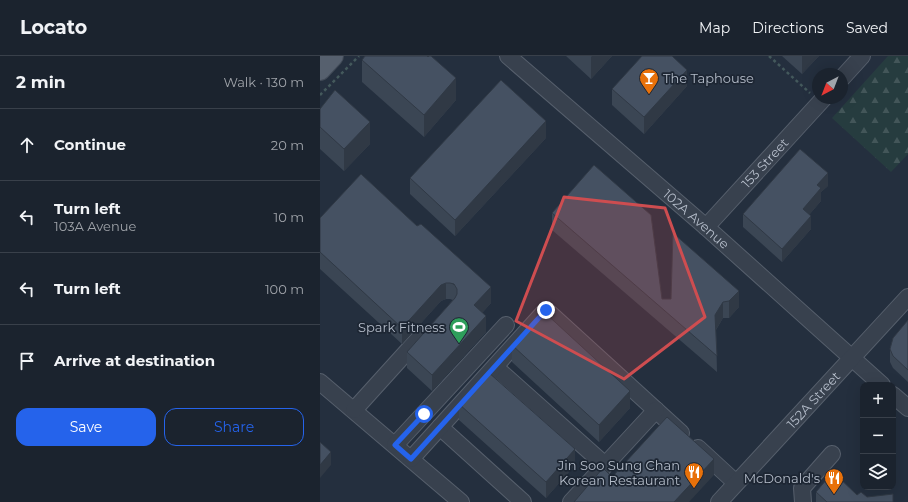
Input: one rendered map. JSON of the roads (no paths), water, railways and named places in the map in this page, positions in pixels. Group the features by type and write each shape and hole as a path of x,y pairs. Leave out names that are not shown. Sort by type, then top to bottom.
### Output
{"main road":[{"path":"320,70 333,56"}],"street":[{"name":"102A Avenue","path":"508,56 706,227 879,382"},
{"path":"848,71 862,56"},
{"name":"153 Street","path":"706,227 812,103"},
{"name":"152A Street","path":"719,502 908,297"},
{"path":"411,459 546,310 736,483"},
{"path":"354,410 432,325"},
{"path":"395,445 506,325"},
{"path":"495,366 605,465"},
{"path":"320,382 461,502"},
{"path":"896,398 908,408"},
{"path":"571,502 656,410"},
{"path":"440,427 523,502"},
{"path":"803,495 829,451"}],"place":[{"name":"The Taphouse","path":"649,95"},
{"name":"Spark Fitness","path":"459,344"},
{"name":"Jin Soo Sung Chan Korean Restaurant","path":"694,489"},
{"name":"McDonald's","path":"834,495"}]}
